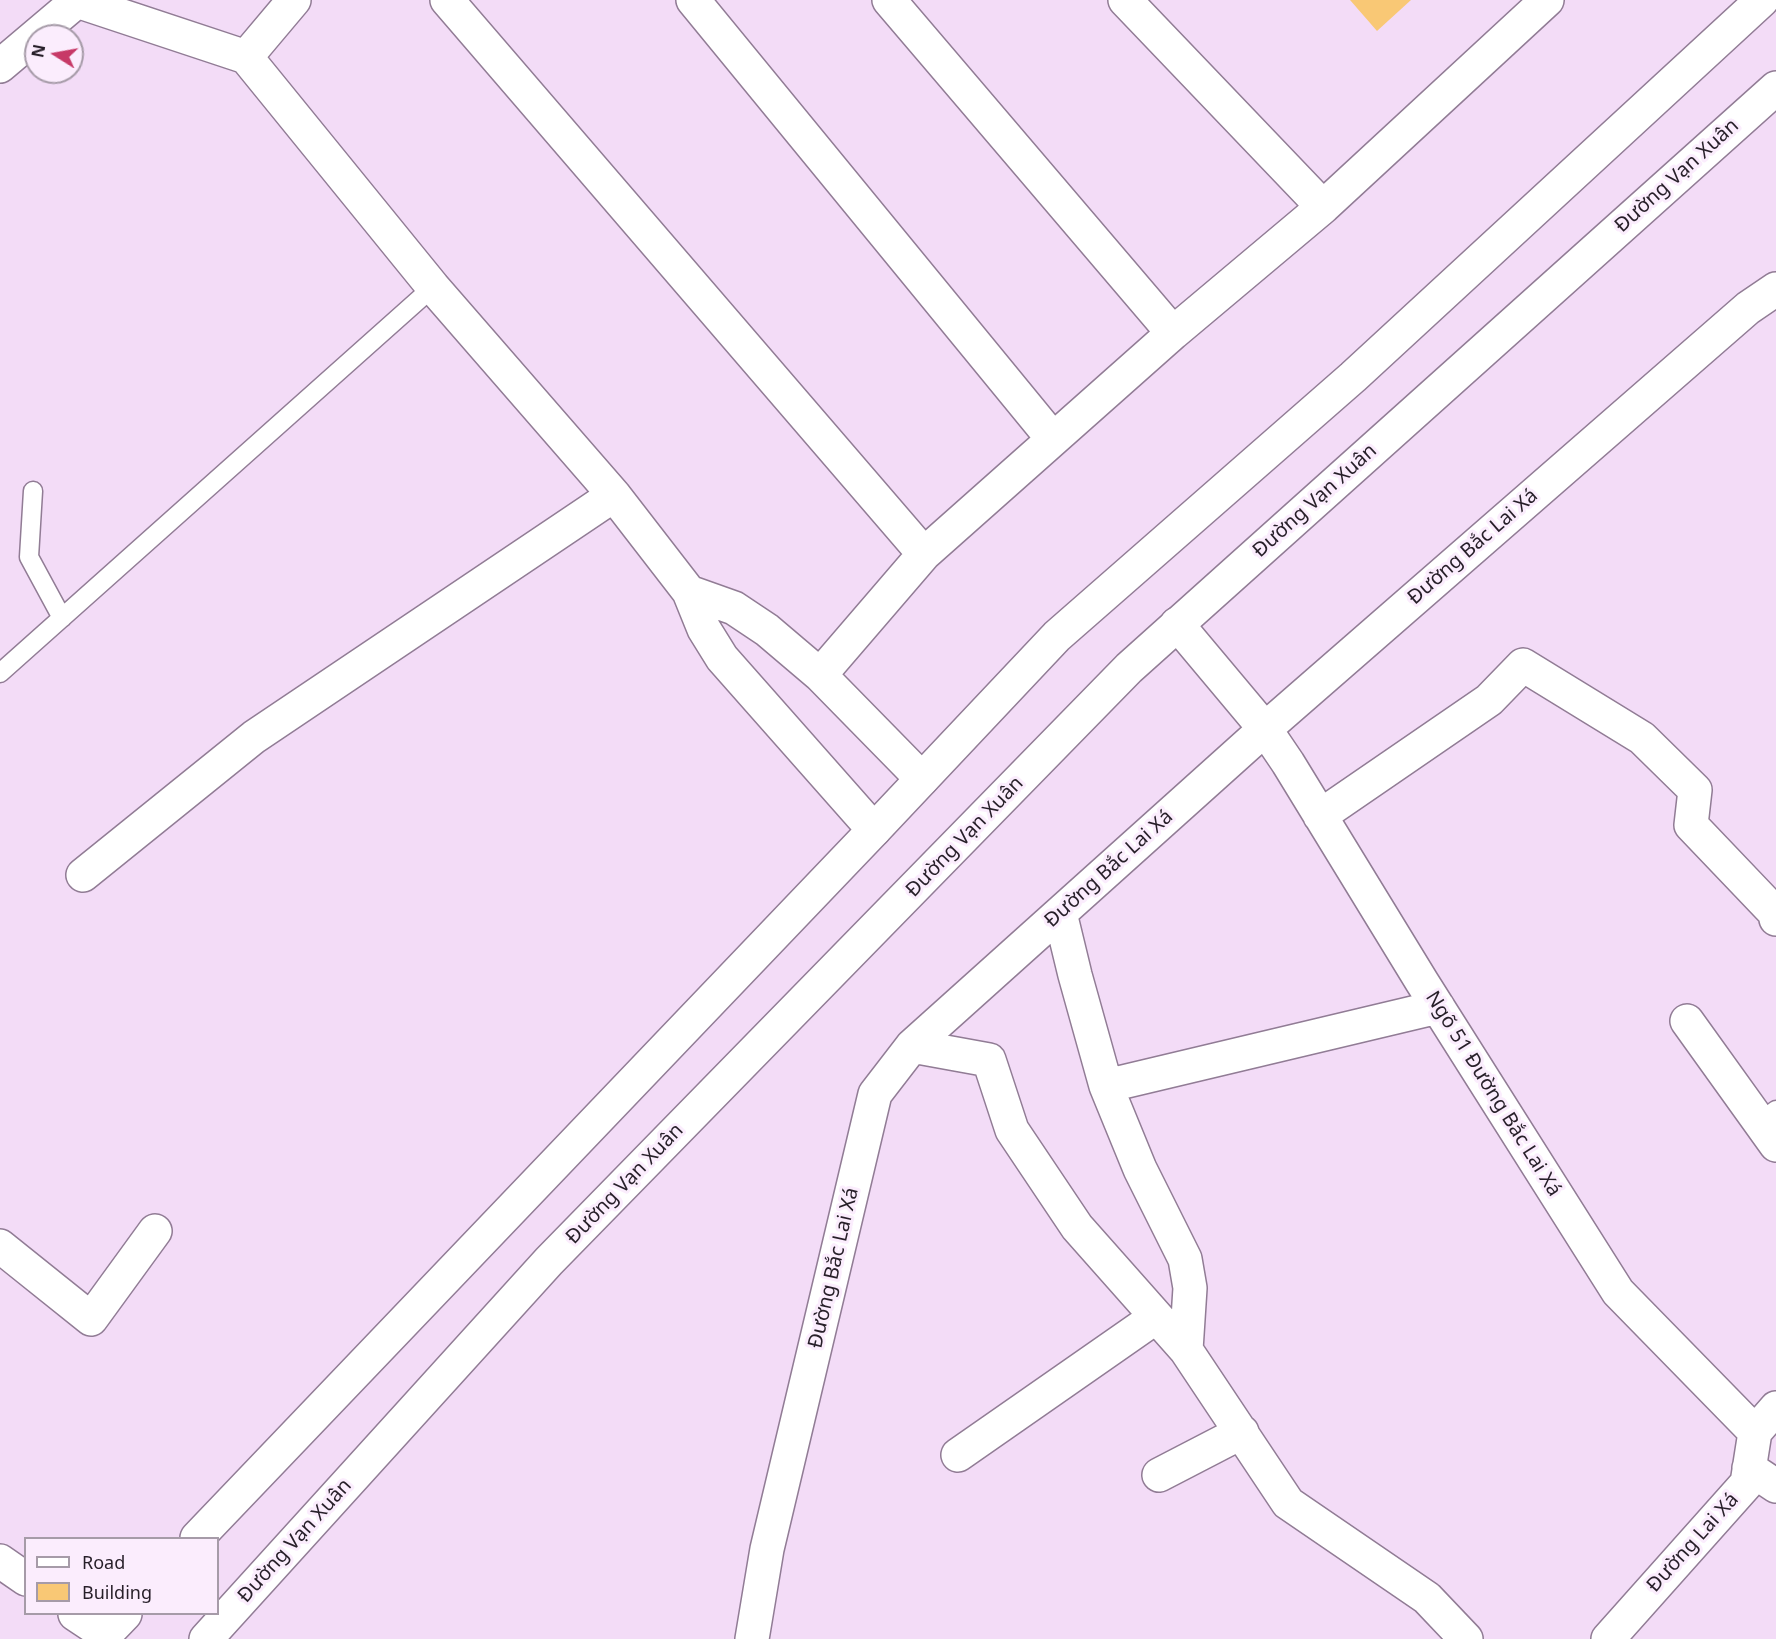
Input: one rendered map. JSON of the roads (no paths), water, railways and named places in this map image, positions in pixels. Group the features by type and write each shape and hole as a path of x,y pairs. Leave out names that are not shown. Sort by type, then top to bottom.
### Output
{"main road":[{"path":"0,66 77,0 246,57 433,287 614,495 689,592 704,629 722,658 874,830"},
{"path":"246,57 294,0"},
{"path":"447,0 924,554"},
{"path":"693,0 1053,439"},
{"path":"890,0 1173,333"},
{"path":"1125,0 1323,207"},
{"path":"820,675 924,554 1173,333 1323,207 1547,0"},
{"path":"199,1537 1057,636 1353,377 1762,0"},
{"name":"Đường Vạn Xuân","path":"206,1639 549,1261 1129,668 1776,88"},
{"name":"Đường Bắc Lai Xá","path":"752,1639 767,1549 875,1094 912,1046 1265,729 1748,308 1776,289"},
{"path":"83,874 254,737 614,495"},
{"path":"689,592 734,608 767,630 820,675 922,779"},
{"name":"Ngõ 51 Đường Bắc Lai Xá","path":"1177,624 1265,729 1288,763 1438,1007 1618,1292 1755,1432"},
{"path":"1320,816 1490,700 1523,665 1642,738 1695,790 1691,825 1776,914 1776,919"},
{"path":"1060,913 1106,1086 1140,1169 1185,1259 1190,1288 1186,1350"},
{"path":"1106,1086 1438,1007"},
{"path":"1687,1021 1770,1126"},
{"path":"912,1046 989,1060 1012,1130 1077,1227 1186,1350 1288,1503 1427,1598 1466,1639"},
{"path":"0,1246 91,1319 155,1231"},
{"path":"958,1455 1156,1317"},
{"path":"1755,1432 1776,1408"},
{"path":"1159,1475 1242,1432"},
{"name":"Đường Lai Xá","path":"1608,1639 1747,1483 1755,1432"},
{"path":"1749,1468 1776,1486"},
{"path":"0,1561 24,1578"},
{"path":"77,1615 110,1629"}],"lane":[{"path":"0,673 433,287"},
{"path":"33,491 29,558 62,618"}]}
